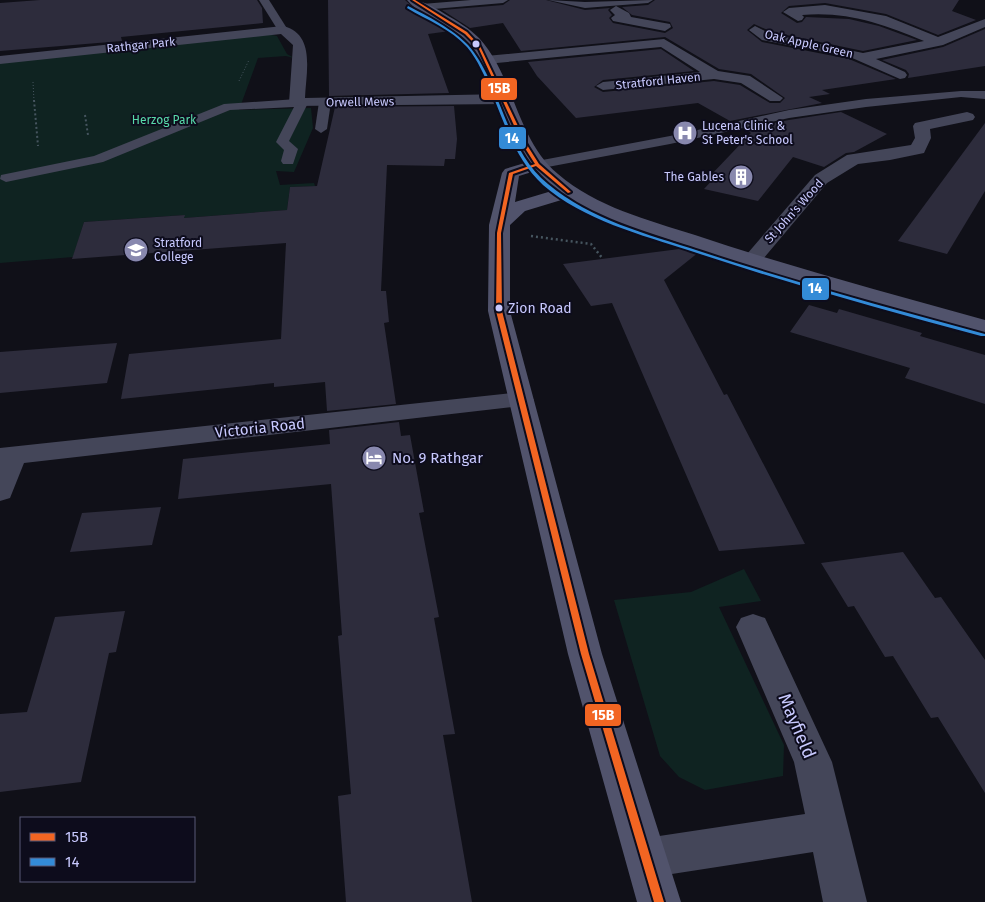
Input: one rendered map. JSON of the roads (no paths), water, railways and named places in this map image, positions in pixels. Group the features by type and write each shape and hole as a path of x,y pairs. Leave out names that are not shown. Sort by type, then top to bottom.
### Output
{"street":[{"path":"418,3 466,33 479,47 525,145 538,164 569,192 646,225 823,288 985,327"},
{"name":"Oak Apple Green","path":"789,12 825,9 882,19 938,42"},
{"path":"602,24 616,14 665,27"},
{"name":"Oak Apple Green","path":"863,57 938,42 980,26"},
{"name":"Rathgar Park","path":"0,60 283,30"},
{"path":"283,30 293,36 300,45 300,103"},
{"name":"Oak Apple Green","path":"755,30 767,37 863,57 900,75"},
{"path":"587,35 604,47"},
{"name":"Stratford Haven","path":"486,60 550,55 604,47 664,43 714,75"},
{"name":"Stratford Haven","path":"603,86 714,75 745,80 775,98"},
{"name":"Orwell Mews","path":"300,103 505,99"},
{"name":"St John's Wood","path":"751,261 821,179 853,159 890,155 918,149 923,138 921,126 967,117"},
{"path":"538,164 511,173 500,225 497,254 499,311 585,654 659,902"},
{"path":"500,225 518,206 569,192"},
{"name":"Victoria Road","path":"6,457 521,400"},
{"path":"0,491 6,457"},
{"name":"Mayfield","path":"753,627 813,762 827,830 845,902"},
{"path":"646,858 827,830"}],"lane":[{"path":"264,0 283,30"},
{"path":"418,3 503,0"},
{"path":"553,0 585,5 648,0"},
{"path":"538,164 670,140 789,114 866,102 961,94 985,95"},
{"path":"321,129 325,102"},
{"path":"6,178 98,158 228,107 300,103 282,142 291,149 288,161"}],"place":[{"name":"Lucena Clinic & St Peter's School","path":"685,133"},
{"name":"The Gables","path":"741,177"},
{"name":"Stratford College","path":"136,250"},
{"name":"Zion Road","path":"499,308"},
{"name":"No. 9 Rathgar","path":"374,458"}],"park label":[{"name":"Herzog Park","path":"164,120"}]}
